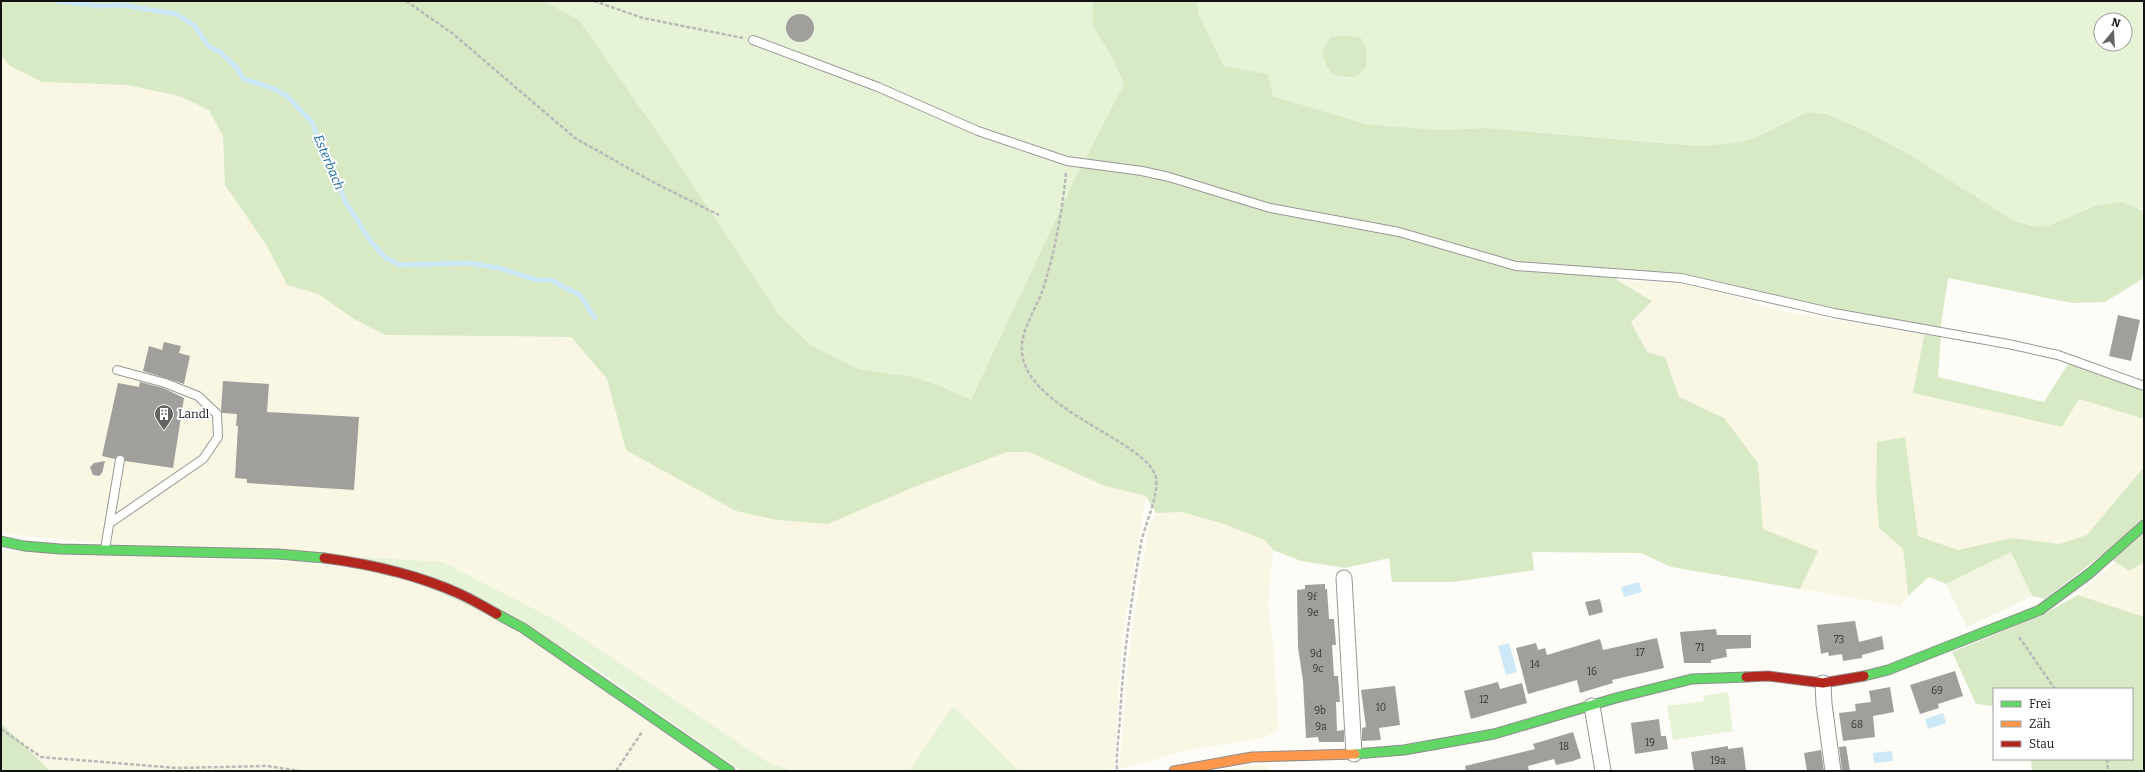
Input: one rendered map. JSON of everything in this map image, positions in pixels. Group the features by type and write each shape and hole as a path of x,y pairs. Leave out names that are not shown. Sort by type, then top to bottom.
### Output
{"street":[{"path":"1174,771 1252,757 1354,754 1404,750 1451,743 1494,734 1616,698 1692,679 1768,676 1823,683 1852,679 1888,670 2040,610 2090,573 2144,525"},
{"path":"1,541 24,546 60,549 313,556 357,562 391,570 460,594 523,628 730,771"},
{"path":"1344,578 1354,754"},
{"path":"1823,683 1824,704 1833,771"},
{"path":"1592,706 1603,771"}],"lane":[{"path":"753,40 871,85 978,132 1067,161 1142,171 1169,177 1270,208 1399,232 1516,266 1681,278 1834,313 2008,344 2058,355 2144,386"},
{"path":"110,522 203,459 218,437 217,414 198,396 165,383 118,370"},
{"path":"105,550 120,460"}],"path":[{"path":"406,1 452,33 574,138 651,181 719,215"},
{"path":"594,1 643,18 753,40"},
{"path":"1067,161 1059,228 1054,249 1042,290 1023,336 1022,352 1025,368 1037,384 1062,406 1138,455 1150,467 1156,476 1156,486 1144,528 1130,612 1121,690 1117,771"},
{"path":"2010,622 2054,688"},
{"path":"616,771 652,717"},
{"path":"1,730 41,757 177,768 267,766 300,771"},
{"path":"2108,760 2108,771"}],"shaded area":[{"path":"1,55 10,66 42,82 127,85 179,96 209,110 223,136 225,185 267,246 287,285 318,294 354,319 385,335 571,337 607,379 626,450 914,487 1007,452 1029,452 1105,486 1146,496 1122,642 1114,768 1100,771 1020,771 953,706 909,771 794,771 769,763 552,618 443,562 83,542 1,533"},
{"path":"1617,280 1693,284 1777,310 1924,335 1913,393 2062,427 2079,399 2144,419 2144,467 2087,535 2059,544 2012,538 1958,550 1918,536 1905,437 1879,528 1903,549 1908,596 1900,606 1800,589 1817,551 1763,529 1757,463 1724,418 1679,397 1665,357 1647,352 1631,322 1651,301"},
{"path":"1182,512 1224,524 1265,540 1273,550 1268,604 1272,635 1279,730 1263,738 1193,749 1119,769 1130,644 1148,529 1156,513"},
{"path":"1,551 301,562 381,572 456,597 524,636 719,771 50,771 1,723"},
{"path":"2115,562 2129,571 2144,562 2144,617 2078,595"},
{"path":"1259,765 1268,766 1268,771 1211,771"}],"green space":[{"path":"1,1 543,1 579,20 675,158 779,315 812,346 859,369 909,376 938,385 971,400 1075,179 1124,84 1111,55 1093,27 1093,1 1197,1 1199,15 1224,66 1268,74 1273,96 1366,124 1440,130 1487,128 1698,146 1733,143 1752,139 1807,112 1827,114 1862,129 1907,153 2014,221 2038,227 2050,225 2096,206 2122,202 2144,211 2144,278 2105,302 2072,303 1948,278 1940,331 1695,280 1616,270 1617,280 1652,301 1631,322 1647,352 1665,357 1679,397 1724,418 1758,463 1763,529 1818,551 1800,589 1671,567 1641,553 1532,552 1534,570 1453,582 1392,582 1389,558 1345,568 1301,561 1273,550 1265,540 1224,524 1182,512 1156,513 1146,496 1105,486 1029,452 1007,452 914,487 828,524 777,520 736,511 626,450 607,379 571,337 385,335 354,319 318,294 287,285 267,246 225,185 223,136 209,110 179,96 127,85 42,82 10,66 1,55"},
{"path":"543,1 1093,1 1093,27 1111,55 1124,84 971,401 938,385 909,376 859,369 812,346 779,315"},
{"path":"1197,1 2144,1 2144,211 2141,208 2072,217 2050,225 2038,227 2014,221 1907,153 1862,129 1827,114 1807,112 1752,139 1733,143 1698,146 1487,128 1440,130 1366,124 1273,96 1268,74 1224,66 1199,15","holes":["1327,69 1355,77 1340,78"]},
{"path":"1344,35 1361,38 1367,51 1366,67 1355,77 1341,77 1332,73 1326,65 1322,52 1331,37"},
{"path":"1924,335 1941,336 1938,377 2044,402 2068,364 2144,391 2144,419 2079,399 2062,427 1913,393"},
{"path":"1905,437 1918,536 1958,550 2012,538 2059,544 2087,535 2144,467 2144,562 2129,571 2103,554 2045,599 2032,596 2011,553 1946,584 1929,577 1908,596 1903,549 1879,528 1876,490 1877,442"},
{"path":"2011,552 2032,596 1967,627 1946,584"},
{"path":"362,557 443,562 552,618 769,763 794,771 741,771 580,658"},
{"path":"2078,595 2144,617 2144,771 2032,771 2031,760 2133,760 2133,688 1993,688 1993,706 1976,704 1952,652 2044,614"},
{"path":"1728,692 1733,731 1673,740 1667,706 1704,701 1703,696"},
{"path":"953,706 1020,771 909,771"},
{"path":"1,723 50,771 1,771"}],"water":[{"path":"1639,582 1642,592 1624,597 1621,587"},
{"path":"1509,643 1517,672 1506,675 1498,646"},
{"path":"1943,713 1946,723 1928,729 1925,719"},
{"path":"1892,751 1893,761 1874,763 1873,753"}],"building":[{"path":"800,14 806,15 810,18 813,22 813,34 810,38 806,41 800,42 794,41 790,38 787,34 786,28 787,22 790,18 794,15"},
{"path":"2118,315 2140,320 2131,361 2109,356"},
{"path":"164,342 181,346 179,353 190,356 184,384 143,371 149,346 162,350"},
{"path":"223,381 269,384 267,412 359,417 354,490 247,483 247,479 235,478 238,426 236,426 237,414 222,413"},
{"name":"Landl","path":"140,382 163,388 184,398 173,468 125,461 125,458 121,455 118,455 115,459 102,456 118,383 139,387"},
{"path":"105,461 102,473 99,476 93,475 90,467 94,463"},
{"path":"1325,584 1325,589 1327,589 1329,619 1334,619 1336,645 1332,645 1334,676 1338,676 1340,702 1336,702 1337,731 1344,730 1344,742 1319,742 1318,737 1306,738 1303,681 1298,647 1297,590 1305,589 1305,585"},
{"path":"1600,599 1603,612 1589,616 1585,602"},
{"path":"1855,621 1859,642 1882,636 1884,649 1862,655 1862,658 1843,661 1842,654 1829,656 1828,652 1821,654 1817,625"},
{"path":"1716,629 1717,635 1751,635 1751,648 1726,649 1727,657 1711,660 1711,663 1684,663 1680,632"},
{"path":"1657,638 1664,668 1612,680 1613,683 1580,693 1577,680 1528,694 1516,648 1536,643 1538,650 1545,648 1547,655 1600,639 1603,650"},
{"path":"1955,671 1963,696 1938,704 1939,708 1920,714 1910,685"},
{"path":"1498,682 1500,689 1522,683 1527,703 1471,719 1464,691"},
{"path":"1395,686 1400,725 1379,728 1381,740 1362,741 1362,728 1366,727 1361,690"},
{"path":"1890,687 1894,712 1873,716 1875,737 1843,741 1839,713 1856,711 1855,704 1871,702 1869,691"},
{"path":"1659,719 1661,736 1666,736 1668,749 1635,754 1631,723"},
{"path":"1573,732 1581,758 1573,761 1556,765 1554,759 1528,766 1529,771 1466,771 1465,766 1535,749 1533,744"},
{"path":"1728,746 1728,749 1743,747 1746,771 1694,771 1691,752"},
{"path":"1846,746 1850,771 1842,771 1839,747"},
{"path":"1821,750 1824,771 1807,771 1804,753"}],"waterway":[{"name":"Esterbach","path":"57,1 100,6 121,5 176,14 195,26 208,46 220,52 236,67 244,79 272,88 287,96 312,122 322,149 331,163 345,201 371,242 386,258 400,265 469,263 499,268 537,280 551,280 580,295 595,318"}],"traffic: fast":[{"path":"1864,676 1888,670 2040,610 2090,573 2144,525"},
{"path":"1,541 24,546 60,549 278,554 324,558"},
{"path":"497,614 523,628 730,771"},
{"path":"1355,754 1404,750 1494,734 1616,698 1692,679 1746,677"}],"traffic: slow":[{"path":"1174,771 1252,757 1355,754"}],"traffic: jam":[{"path":"324,558 359,563 428,581 460,594 497,614"},
{"path":"1746,677 1768,676 1823,683 1864,676"}],"place":[{"name":"Landl","path":"164,431"}]}
